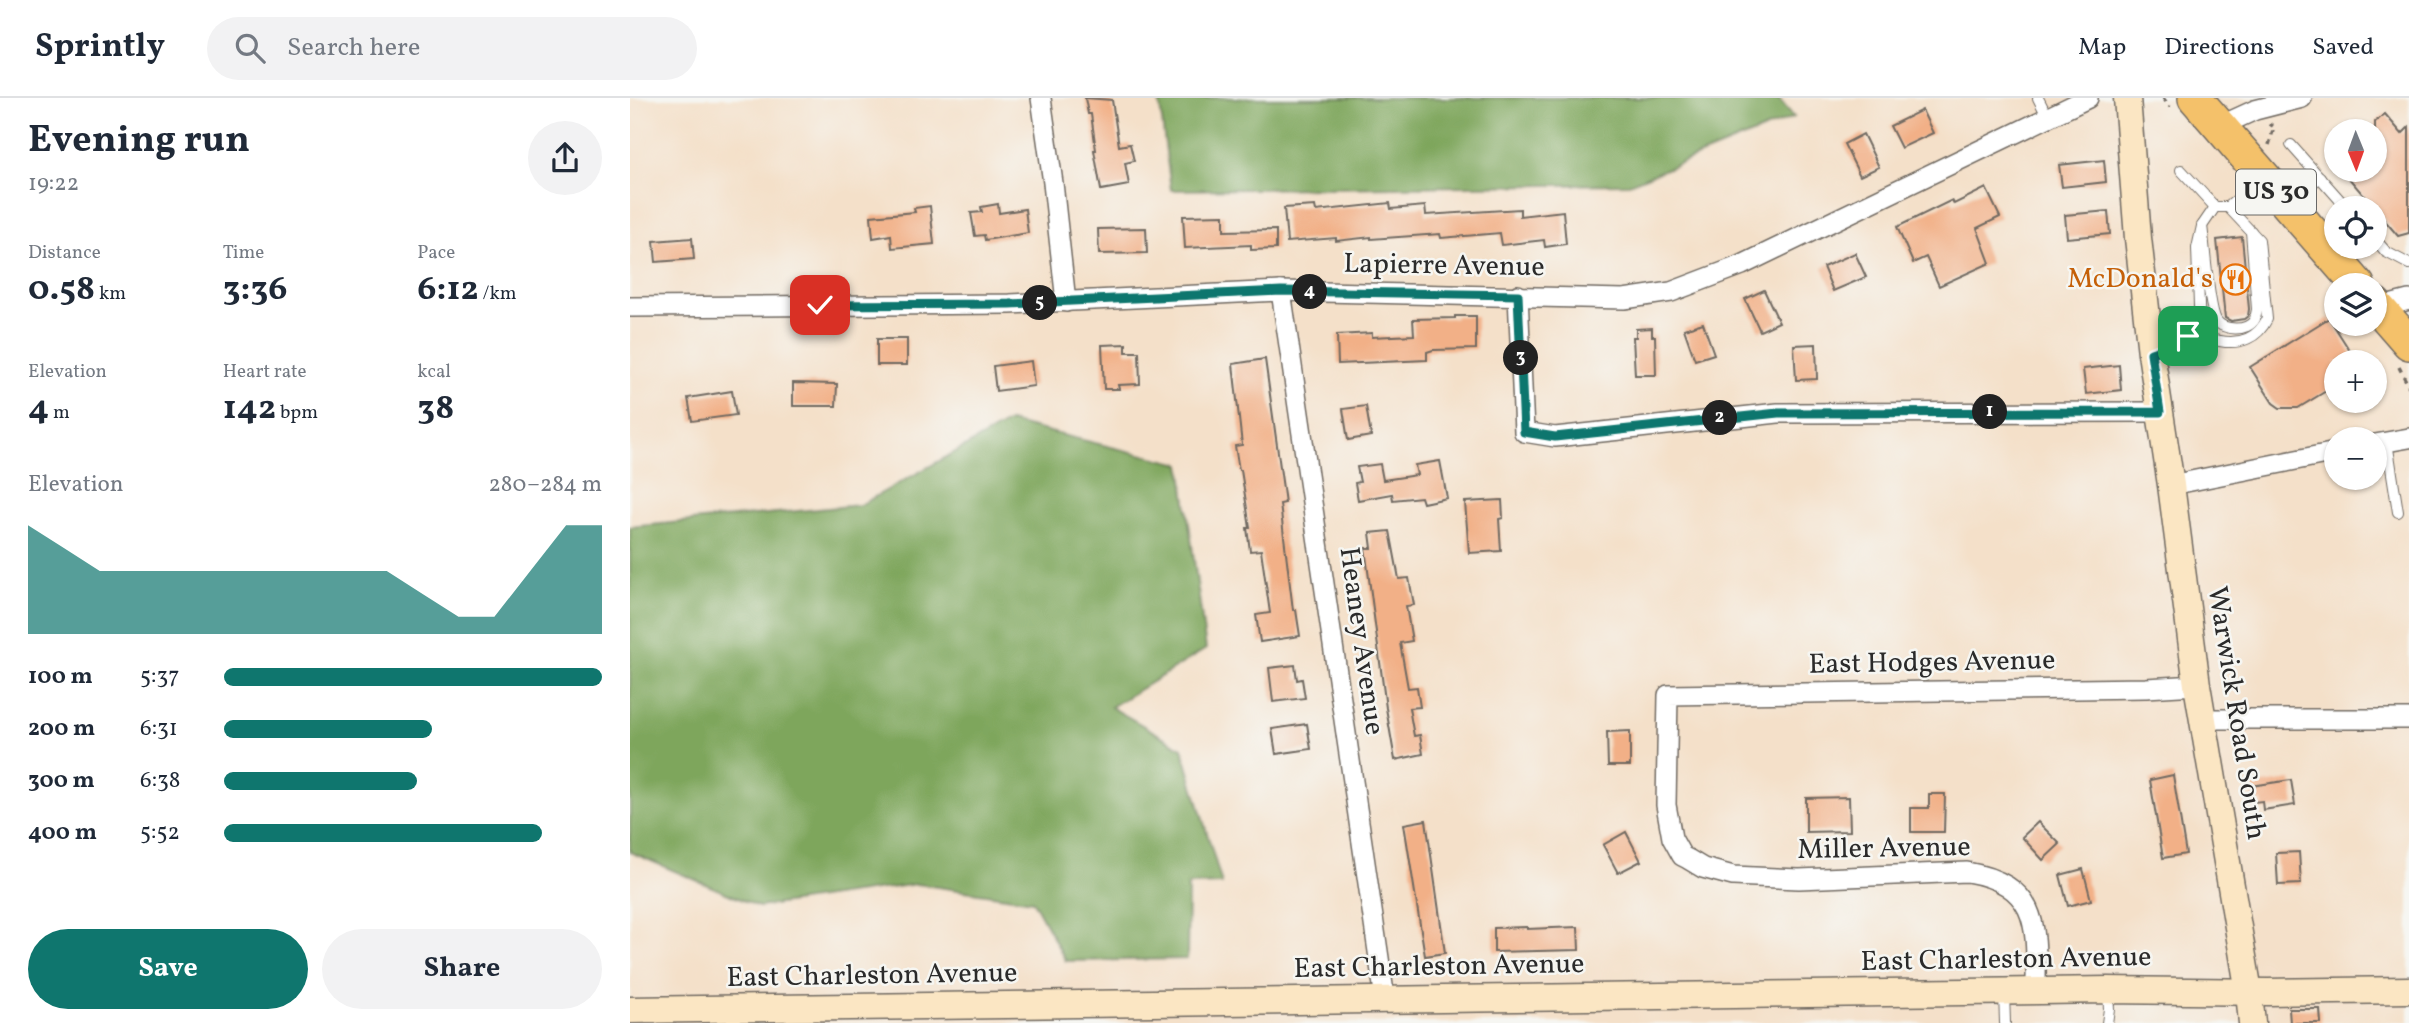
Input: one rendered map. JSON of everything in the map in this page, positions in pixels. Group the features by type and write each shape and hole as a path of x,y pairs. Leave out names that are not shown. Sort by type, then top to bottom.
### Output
{"highway":[{"name":"US 30","path":"2195,98 2287,204 2324,239"},
{"name":"US 30","path":"2343,259 2356,273"},
{"name":"US 30","path":"2387,310 2409,343"}],"street":[{"path":"1041,98 1066,302"},
{"name":"Lapierre Avenue","path":"630,307 1066,302 1281,291 1624,299 1671,292 1742,265 2088,98"},
{"name":"Warwick Road South","path":"2127,98 2138,238 2151,353 2197,685 2252,1023"},
{"path":"2218,127 2255,110 2289,100"},
{"name":"Heaney Avenue","path":"1281,291 1385,999"},
{"path":"1518,295 1524,432 1555,437 1778,413 2160,412"},
{"path":"2387,442 2409,438"},
{"path":"2171,485 2324,454"},
{"name":"East Hodges Avenue","path":"1688,859 1682,856 1672,838 1666,805 1668,695 2197,685"},
{"path":"2203,719 2409,719"},
{"name":"Miller Avenue","path":"1688,859 1703,868 1733,876 1799,879 1967,872 1991,876 2008,885 2032,914 2035,929 2036,992"},
{"name":"East Charleston Avenue","path":"630,1010 2108,990 2409,990"}],"lane":[{"path":"2039,98 2048,118"},
{"path":"2291,145 2337,196"},
{"path":"2181,170 2215,207 2228,207 2263,177"},
{"path":"2287,204 2320,177"},
{"path":"2200,335 2197,248 2202,226 2215,207"},
{"path":"2151,353 2188,336 2200,335 2236,342 2248,339 2258,333 2267,319 2259,240 2228,207"},
{"path":"2202,226 2213,311 2220,324 2228,328 2249,325 2255,319 2257,309 2251,231"},
{"path":"2387,252 2409,263"},
{"path":"2147,315 2188,336"},
{"path":"2387,467 2398,512"},
{"path":"2107,1023 2108,990"},
{"path":"2004,992 2005,1023"}],"green space":[{"path":"1159,98 1778,98 1794,117 1629,184 1171,190"},
{"path":"1009,422 1181,464 1206,649 1111,707 1182,748 1222,884 1188,885 1187,959 1066,961 1033,901 917,884 759,907 630,852 630,527 860,505"}],"building":[{"path":"1085,98 1112,100 1119,146 1130,144 1134,161 1125,163 1129,185 1101,190 1091,114 1088,114"},
{"path":"1922,110 1933,133 1901,148 1890,126"},
{"path":"2385,114 2402,134 2409,127 2409,233 2398,236 2387,223 2387,196 2364,196 2352,182 2387,182 2387,119 2379,119"},
{"path":"1863,134 1879,167 1860,176 1844,144"},
{"path":"2104,160 2106,182 2062,187 2059,165"},
{"path":"1986,188 2000,217 1977,228 1990,263 1939,286 1926,257 1913,263 1897,227 1952,200 1954,204"},
{"path":"1390,203 1391,209 1425,206 1426,215 1520,209 1520,216 1563,211 1566,244 1545,247 1544,240 1502,245 1500,233 1441,238 1440,234 1287,242 1284,208 1315,206 1316,211"},
{"path":"998,204 999,213 1025,209 1028,233 985,240 984,235 975,236 971,213 982,212 981,207"},
{"path":"930,206 934,244 892,248 891,235 873,238 871,216 915,212 914,208"},
{"path":"2108,211 2110,234 2067,238 2065,215"},
{"path":"1224,215 1224,231 1276,230 1276,249 1251,250 1251,245 1185,248 1183,216"},
{"path":"1146,228 1147,253 1099,254 1098,229"},
{"name":"McDonald's","path":"2242,237 2249,309 2248,316 2244,319 2231,321 2225,318 2217,240"},
{"path":"692,238 694,259 656,262 654,241"},
{"path":"1855,253 1866,277 1833,291 1823,267"},
{"path":"1764,290 1779,322 1760,331 1745,299"},
{"path":"1476,316 1476,349 1433,350 1427,352 1427,360 1338,364 1337,335 1414,335 1413,319"},
{"path":"2324,321 2324,336 2340,336 2349,350 2324,350 2324,392 2298,408 2280,408 2273,403 2250,367"},
{"path":"1703,323 1714,354 1695,360 1684,329"},
{"path":"1652,328 1652,336 1655,336 1656,375 1635,375 1633,337 1636,337 1636,329"},
{"path":"877,339 907,339 907,365 877,365"},
{"path":"1126,344 1126,352 1139,352 1140,384 1104,389 1102,345"},
{"path":"1816,344 1817,379 1796,380 1794,345"},
{"path":"1265,359 1285,503 1280,504 1293,610 1296,610 1300,636 1260,642 1256,615 1270,613 1261,550 1250,551 1247,528 1250,528 1235,446 1242,445 1233,364"},
{"path":"1031,361 1034,386 996,391 993,366"},
{"path":"2119,365 2121,390 2086,394 2083,369"},
{"path":"793,383 837,384 836,406 793,406"},
{"path":"732,391 736,415 692,421 688,398"},
{"path":"1366,406 1371,436 1348,440 1343,409"},
{"path":"1440,461 1447,498 1423,503 1421,497 1393,500 1392,494 1358,500 1355,483 1360,482 1357,467 1380,464 1383,480 1417,475 1415,465"},
{"path":"1502,500 1503,518 1499,519 1501,551 1469,553 1465,502"},
{"path":"1390,531 1399,579 1409,578 1414,605 1406,606 1412,641 1400,643 1408,688 1417,687 1420,707 1409,708 1414,736 1420,735 1423,754 1395,760 1365,548 1372,548 1370,533"},
{"path":"1295,665 1297,680 1302,679 1305,698 1273,702 1269,668"},
{"path":"1307,724 1311,749 1276,754 1272,729"},
{"path":"1630,731 1630,766 1608,766 1607,732"},
{"path":"2173,775 2186,854 2163,858 2150,780"},
{"path":"2291,780 2295,805 2263,810 2262,801 2254,802 2251,786"},
{"path":"1929,794 1945,794 1944,832 1911,832 1911,808 1929,808"},
{"path":"1849,797 1850,831 1806,832 1806,798"},
{"path":"1426,820 1445,953 1425,956 1404,824"},
{"path":"2038,822 2060,844 2043,860 2022,837"},
{"path":"1626,832 1641,861 1618,873 1603,845"},
{"path":"2299,852 2301,884 2278,885 2276,853"},
{"path":"2083,869 2091,900 2068,906 2060,875"},
{"path":"1578,927 1579,950 1494,952 1494,928"},
{"path":"2289,1009 2320,1009 2321,1023 2290,1023"}],"place":[{"name":"McDonald's","path":"2236,279"}],"route":[{"path":"820,305 1010,304 1281,291 1518,295 1524,432 1555,437 1778,413 2160,412 2151,353 2188,336"}]}
